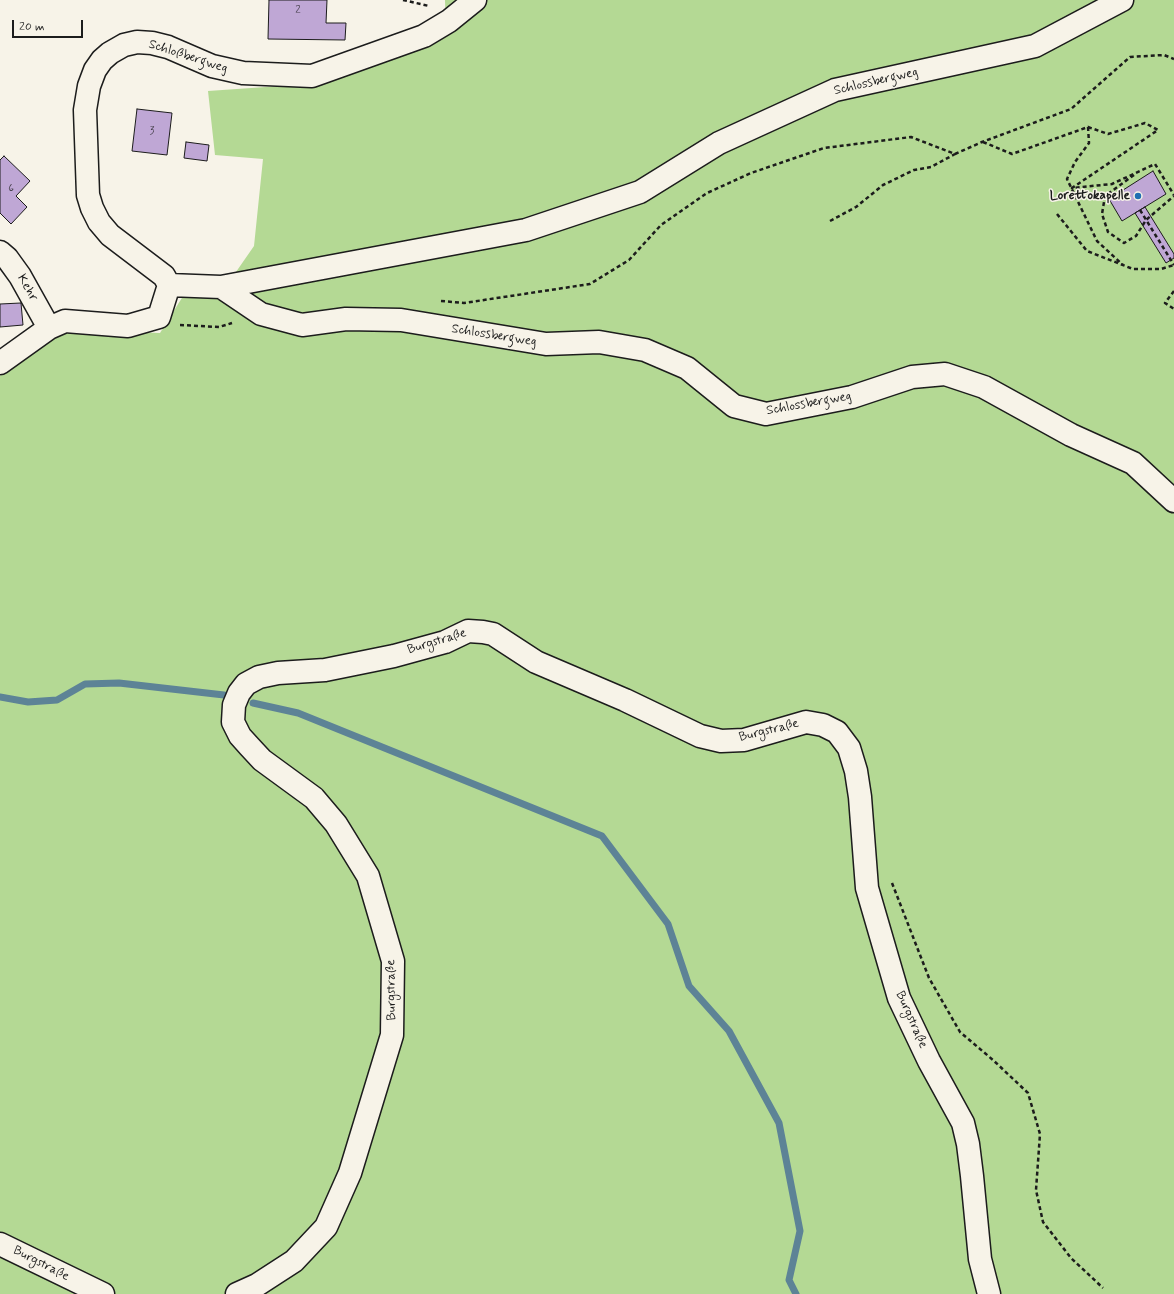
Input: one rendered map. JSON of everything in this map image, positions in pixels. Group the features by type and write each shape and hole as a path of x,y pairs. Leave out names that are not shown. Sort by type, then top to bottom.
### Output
{"street":[{"name":"Schloßbergweg","path":"168,285 164,276 110,235 99,222 92,208 88,195 85,110 89,86 95,70 106,56 124,45 137,42 152,43 212,66 243,73 312,76 424,36 449,21 475,0"},
{"name":"Schlossbergweg","path":"168,285 221,287 526,230 640,192 719,144 835,90 1035,46 1122,0"},
{"name":"Kehr","path":"0,252 7,258 20,276 49,328"},
{"path":"0,363 49,328 65,321 128,326 159,317 168,285"},
{"name":"Schlossbergweg","path":"221,287 261,314 302,325 346,319 401,320 546,344 599,342 645,350 687,368 734,406 766,414 852,397 912,377 944,374 984,387 1071,435 1133,463 1174,501"},
{"name":"Burgstraße","path":"237,1294 257,1285 294,1261 326,1227 350,1173 392,1034 393,961 368,876 336,824 314,798 262,760 240,736 233,722 234,705 239,693 246,684 259,676 278,673 325,670 394,656 445,642 468,631 493,634 536,662 626,700 700,736 721,741 744,740 806,722 823,725 837,732 849,748 856,771 860,797 867,888 899,998 929,1061 963,1123 972,1176 980,1259 989,1294"},
{"name":"Burgstraße","path":"0,1244 103,1294"}],"path":[{"path":"830,221 856,207 883,185 914,170 931,167 982,142 1071,109 1130,57 1164,55 1174,59"},
{"path":"982,142 1012,154 1088,127 1108,134 1145,124 1158,130 1072,188"},
{"path":"1088,127 1088,144 1075,162 1067,178 1097,241 1124,265"},
{"path":"440,301 464,303 590,284 629,260 661,225 707,193 751,173 824,148 911,137 955,154"},
{"path":"1072,188 1112,184 1155,164 1174,195 1146,220 1136,236 1124,243 1108,232 1102,214 1105,196 1140,171"},
{"path":"1058,214 1087,251 1133,269 1161,269 1174,265 1140,210"},
{"path":"1174,291 1165,303 1174,309"},
{"path":"159,317 178,325 218,327 261,314"},
{"path":"890,880 930,978 960,1032 1028,1093 1040,1134 1036,1190 1042,1222 1071,1258 1103,1288"}],"green space":[{"path":"445,0 1174,0 1174,1294 0,1294 0,376 43,342 76,330 160,333 185,293 220,295 254,246 263,159 215,155 208,91 309,84 446,31"}],"building":[{"path":"269,0 327,0 326,23 346,23 345,40 268,39"},
{"path":"137,109 172,113 167,155 132,151"},
{"path":"186,142 209,145 207,161 184,158"},
{"path":"4,156 30,181 16,196 27,207 11,224 0,213 0,160"},
{"name":"Lorettokapelle","path":"1153,171 1166,194 1122,221 1109,199"},
{"path":"1145,207 1174,254 1174,258 1166,263 1135,213"},
{"path":"21,303 23,325 0,327 0,304"}],"waterway":[{"path":"0,697 28,702 57,700 85,684 119,683 224,695"},
{"path":"253,703 298,713 602,836 668,924 689,986 729,1031 779,1123 800,1231 789,1280 796,1294"}],"place":[{"name":"Lorettokapelle","path":"1138,196"}]}
